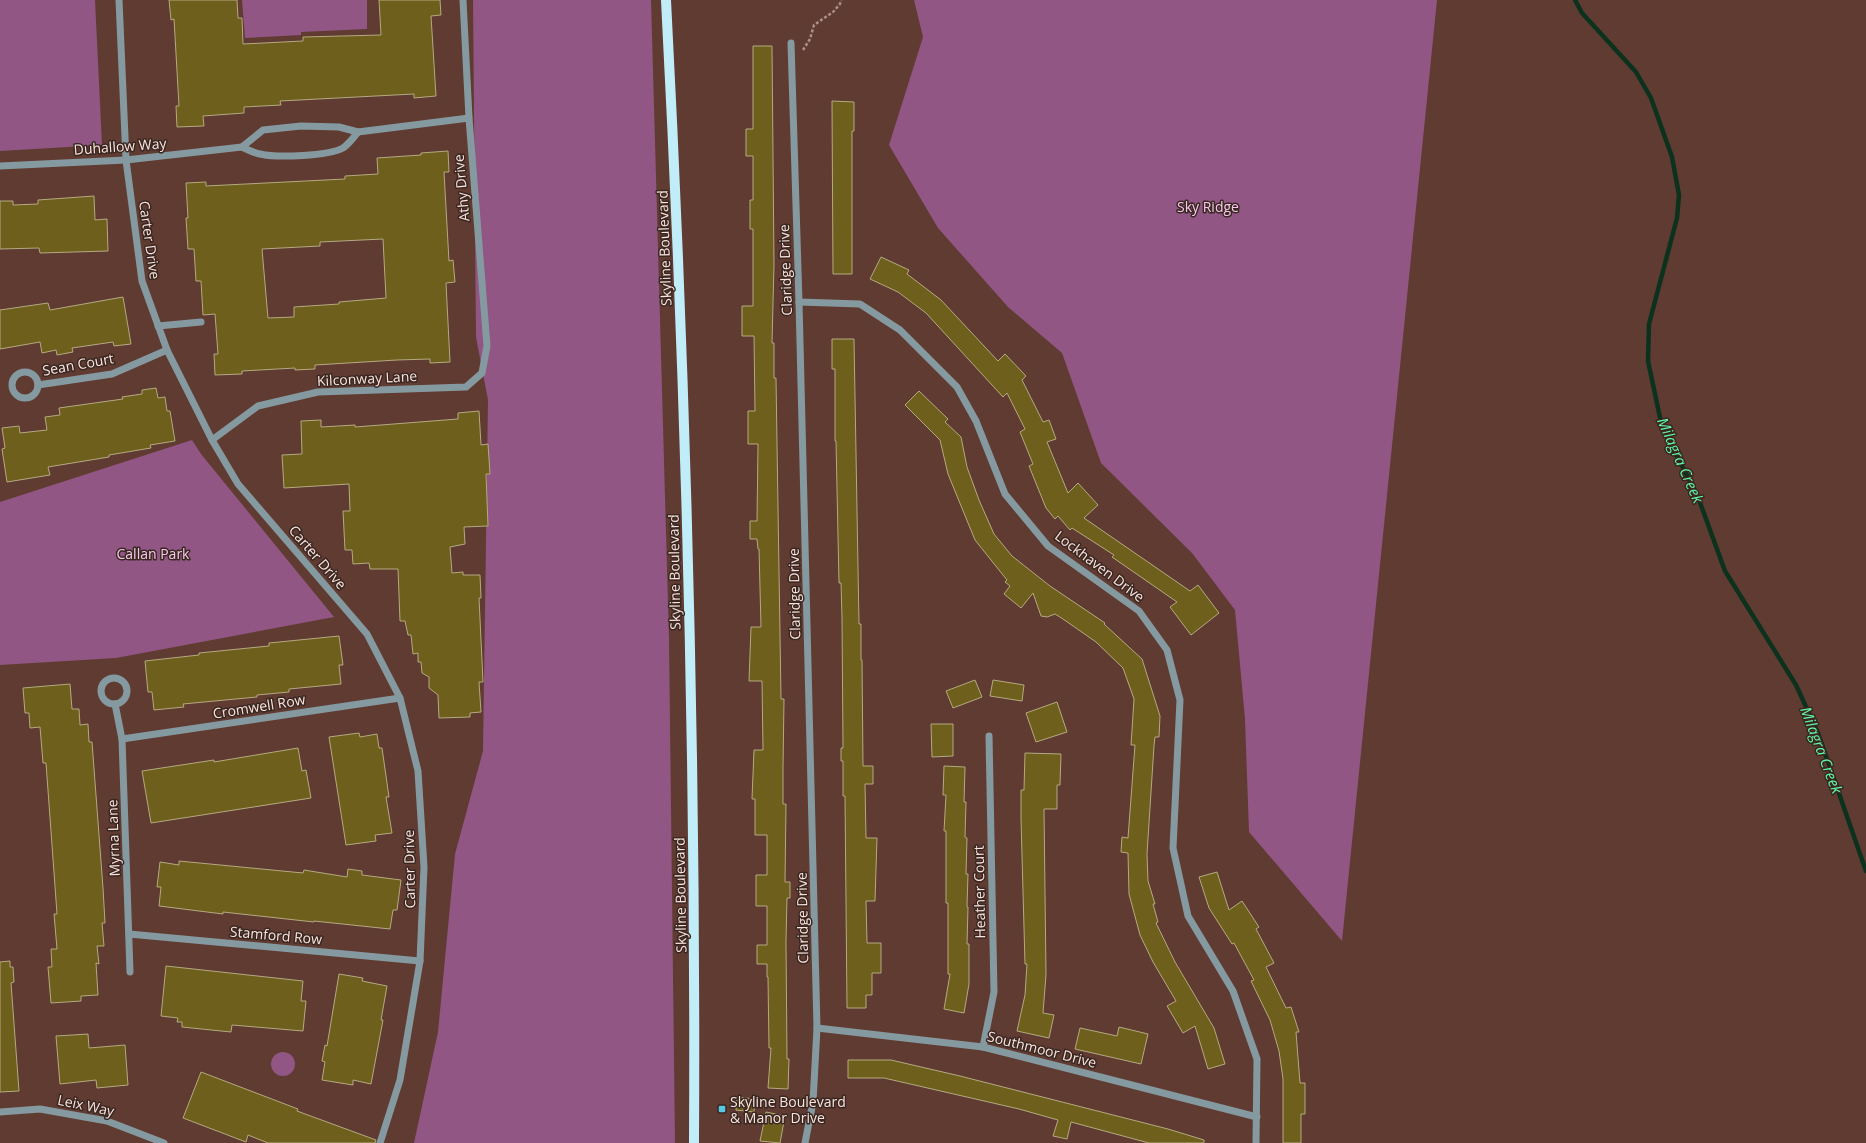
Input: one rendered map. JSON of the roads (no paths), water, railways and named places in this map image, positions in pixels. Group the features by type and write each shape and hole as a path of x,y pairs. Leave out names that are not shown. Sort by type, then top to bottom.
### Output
{"main road":[{"name":"Skyline Boulevard","path":"666,0 674,160 686,475 695,939 694,1143"}],"street":[{"name":"Carter Drive","path":"119,0 126,160 142,281 167,350 212,440 238,484 367,634 400,698 418,771 424,867 420,962 400,1080 380,1143"},
{"name":"Athy Drive","path":"463,0 469,118 487,346 482,374"},
{"name":"Claridge Drive","path":"791,43 800,302 817,1028 813,1102 805,1143"},
{"path":"242,148 263,130 301,126 339,127 358,132 469,118"},
{"name":"Duhallow Way","path":"0,166 126,160 242,148 260,154 289,156 335,152 345,147 358,132"},
{"name":"Lockhaven Drive","path":"800,302 860,304 900,330 957,387 976,422 1005,494 1048,546 1139,611 1167,650 1180,700 1173,848 1188,916 1233,991 1257,1059 1256,1143"},
{"path":"158,326 201,322"},
{"name":"Sean Court","path":"38,385 112,374 167,350"},
{"name":"Kilconway Lane","path":"212,440 258,406 318,392 466,387 482,374"},
{"name":"Cromwell Row","path":"122,740 400,698"},
{"name":"Myrna Lane","path":"114,704 122,740 130,972"},
{"name":"Heather Court","path":"983,1047 994,992 989,736"},
{"name":"Stamford Row","path":"129,934 420,962"},
{"name":"Southmoor Drive","path":"817,1028 983,1047 1257,1117"},
{"name":"Leix Way","path":"0,1112 40,1109 107,1121 164,1143"}],"waterway":[{"name":"Milagra Creek","path":"1575,0 1582,13 1636,72 1651,98 1672,157 1679,195 1677,218 1649,324 1648,361 1662,427 1698,497 1725,571 1796,685 1818,733 1866,871"}],"place":[{"name":"Skyline Boulevard & Manor Drive","path":"722,1109"}],"park label":[{"name":"Sky Ridge","path":"1208,206"},
{"name":"Callan Park","path":"153,553"}]}
